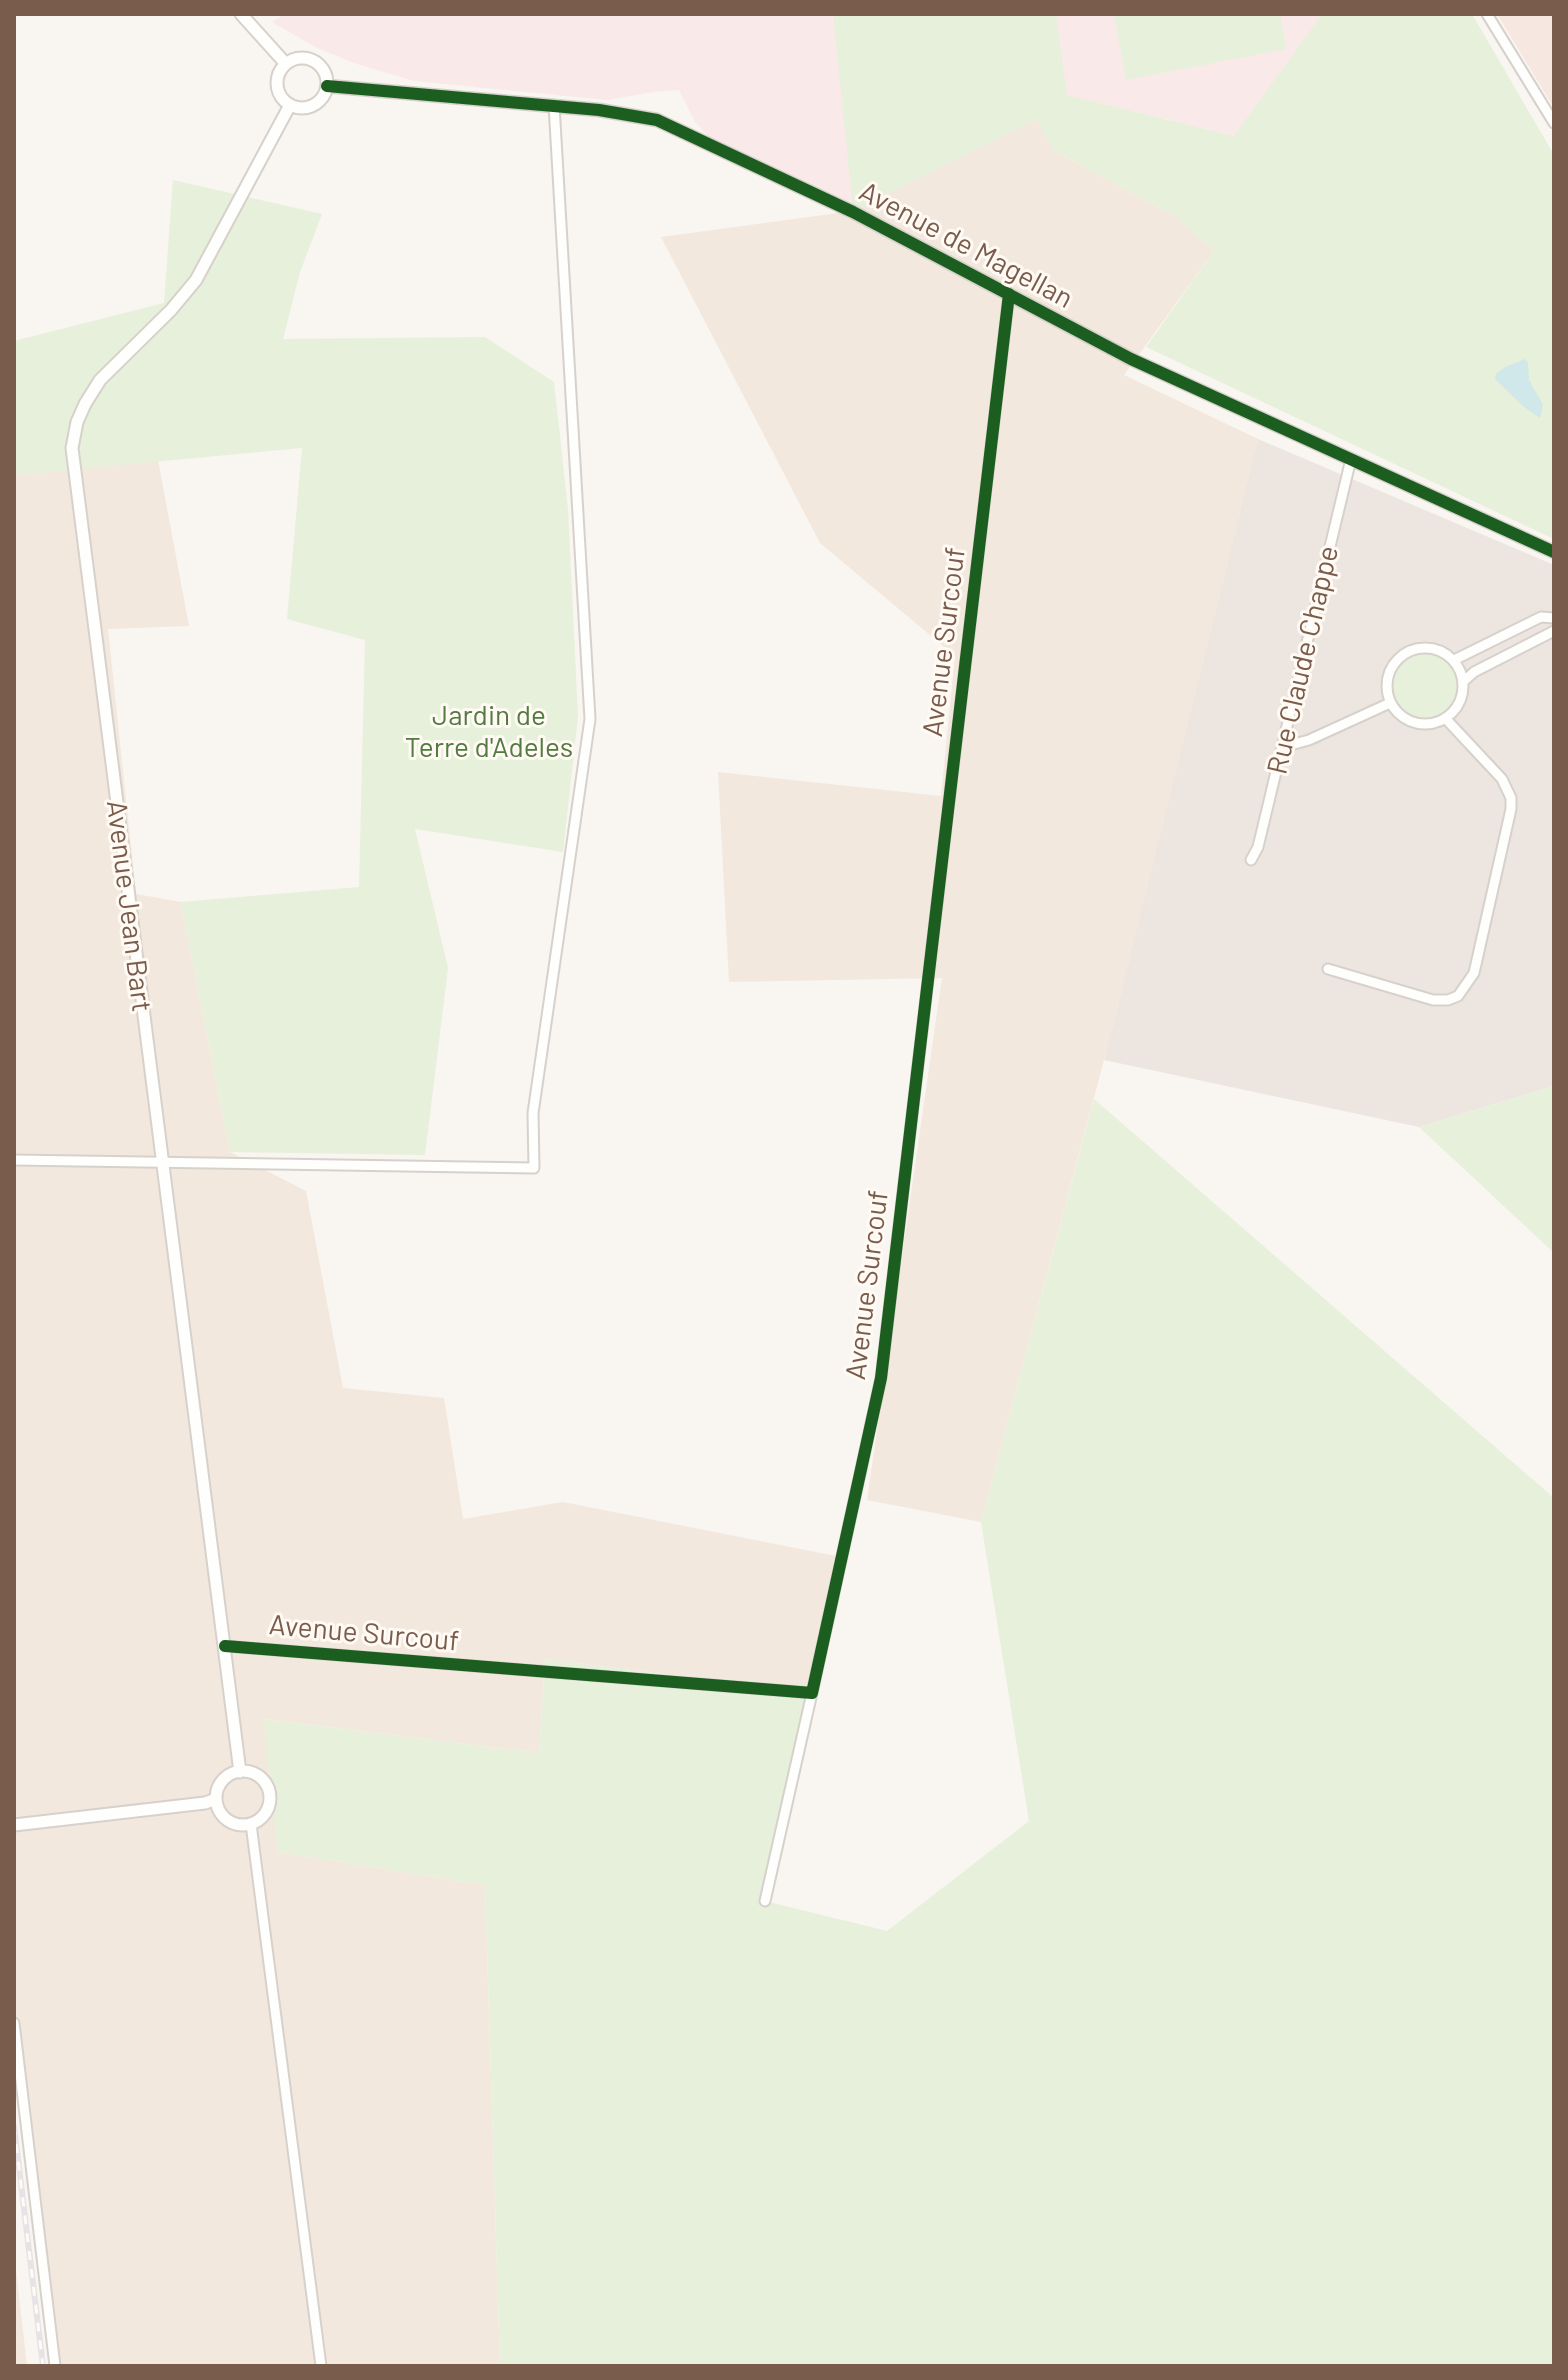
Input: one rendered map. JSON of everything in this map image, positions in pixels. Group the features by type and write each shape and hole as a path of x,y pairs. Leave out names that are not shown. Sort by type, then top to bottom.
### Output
{"street":[{"path":"241,14 286,64"},
{"path":"1487,14 1554,123"},
{"path":"302,58 317,63 323,70 327,86 320,101 313,106 298,108 279,94 277,86 286,64 302,58"},
{"name":"Avenue de Magellan","path":"327,86 638,115 681,130 853,212 1131,359 1554,552"},
{"name":"Avenue Jean Bart","path":"240,1772 72,448 77,422 100,380 171,310 196,280 290,105"},
{"path":"14,1160 534,1168 533,1113 590,719 554,105"},
{"name":"Avenue Surcouf","path":"225,1646 812,1693 881,1378 1009,294"},
{"name":"Rue Claude Chappe","path":"1251,860 1258,847 1283,747 1351,459"},
{"path":"1454,660 1541,617 1554,618"},
{"path":"1464,681 1474,672 1554,631"},
{"path":"1426,647 1444,652 1454,660 1464,681 1457,705 1445,718 1427,724 1408,720 1390,703 1386,682 1393,664 1407,651 1426,647"},
{"path":"1283,747 1309,740 1390,703"},
{"path":"1328,969 1433,1000 1458,996 1474,973 1511,798 1502,779 1445,718"},
{"path":"765,1901 812,1693"},
{"path":"240,1772 257,1775 270,1797 265,1814 243,1826 227,1821 217,1807 216,1799 220,1784 232,1774 240,1772"},
{"path":"14,1825 205,1803 216,1799"},
{"path":"251,1824 321,2366"},
{"path":"14,2023 55,2366"}],"shaded area":[{"path":"285,14 1322,14 1235,136 1037,88 853,211 729,152 695,122 679,90 607,100 414,81 317,48 272,22"},
{"path":"1497,14 1554,14 1554,108"},
{"path":"1037,118 1053,150 1175,216 1214,251 1124,375 1258,439 1104,1060 981,1522 867,1500 942,978 729,982 718,772 941,796 955,656 820,543 661,237 853,211"},
{"path":"1258,439 1554,565 1554,1086 1419,1127 1104,1060"},
{"path":"158,460 189,626 108,629 136,894 181,902 230,1152 306,1191 343,1388 444,1398 463,1519 563,1502 841,1557 812,1693 545,1659 539,1753 264,1719 278,1852 485,1885 500,2366 49,2366 14,2075 14,475"},
{"path":"14,2252 27,2366 14,2366"}],"green space":[{"path":"833,14 1056,14 1067,95 1234,136 1322,14 1472,14 1554,155 1554,539 1146,347 1214,251 1175,216 1053,150 1037,119 853,211"},
{"path":"1114,14 1280,14 1286,49 1126,80"},
{"name":"Jardin de Terre d'Adeles","path":"173,180 322,214 300,272 283,339 485,337 554,382 568,509 578,716 563,852 415,829 448,968 425,1155 230,1152 181,902 359,887 365,640 287,619 302,448 14,475 14,341 164,303"},
{"path":"1425,654 1448,663 1457,686 1448,709 1425,718 1402,709 1393,686 1402,663"},
{"path":"1554,1086 1554,1253 1419,1127"},
{"path":"1094,1099 1554,1498 1554,2366 500,2366 485,1885 278,1852 263,1719 539,1753 545,1659 812,1693 765,1901 887,1931 1029,1821 981,1522"}],"water":[{"path":"1525,359 1529,380 1543,405 1540,418 1495,379 1496,374 1505,367"}],"railway":[{"path":"14,2126 43,2366"}],"cycle path":[{"path":"327,86 599,110 657,120 853,212 1131,359 1554,552"},
{"path":"225,1646 812,1693 881,1378 1009,294"}]}
